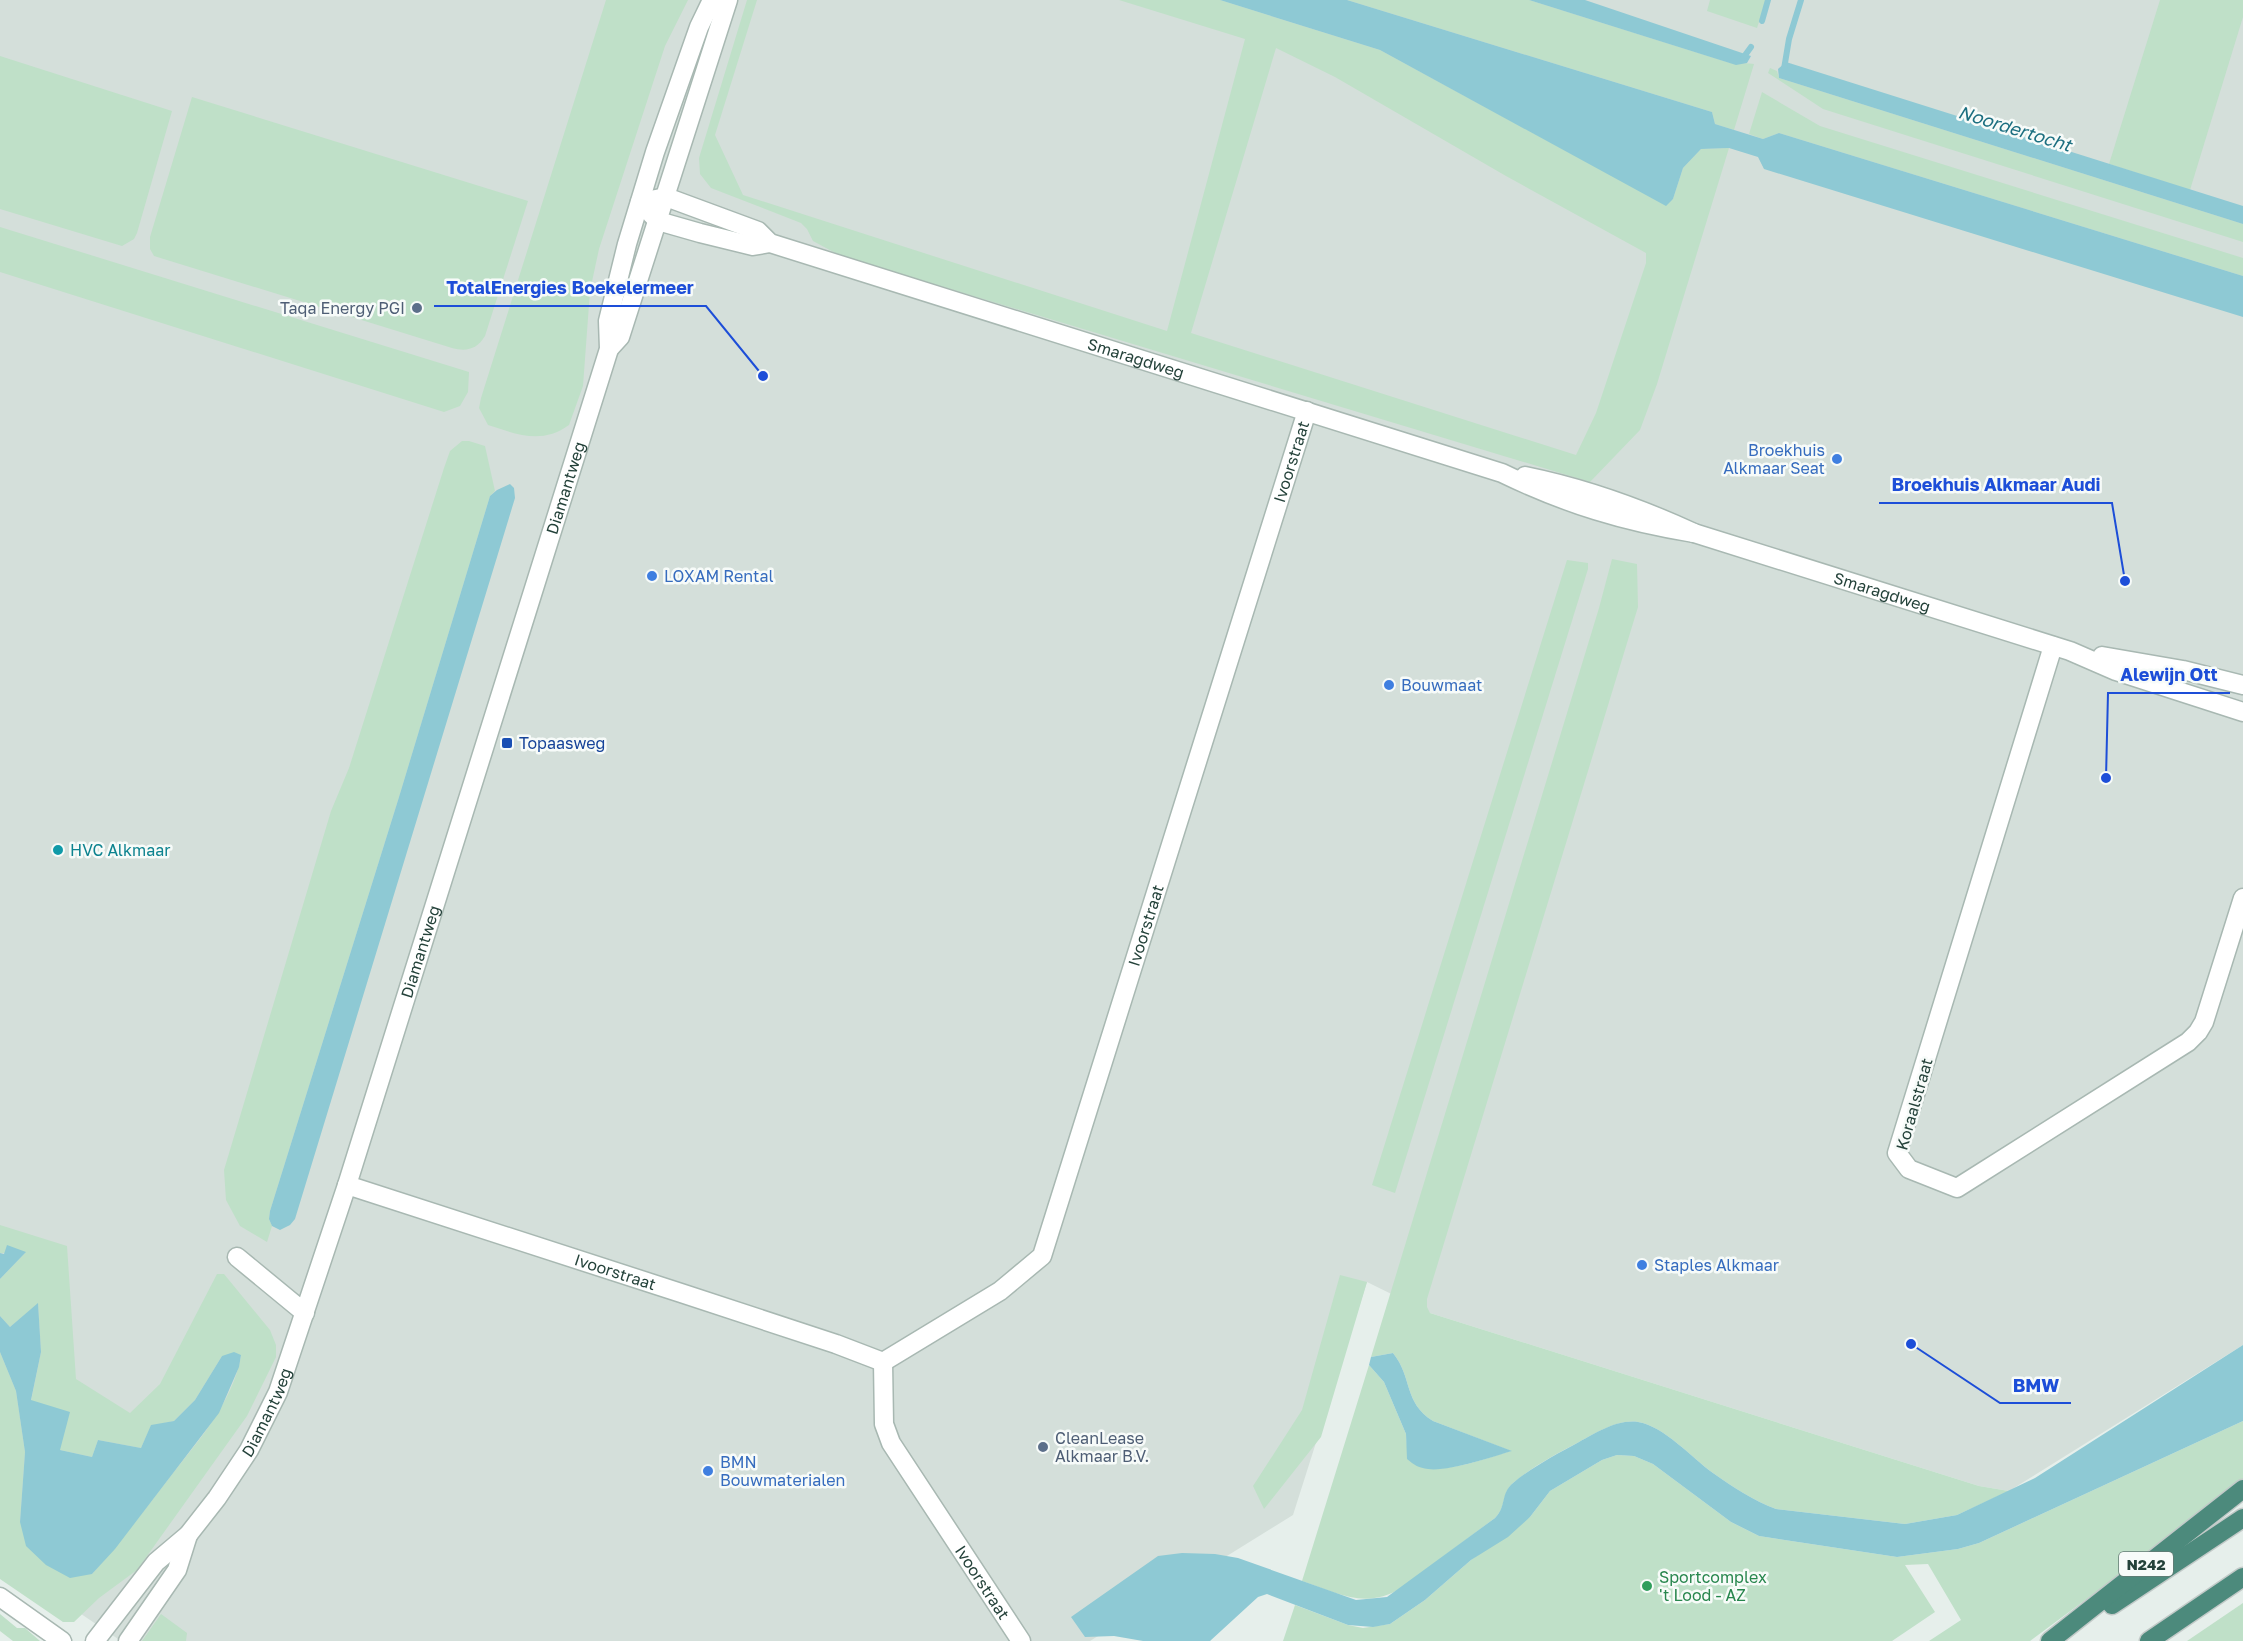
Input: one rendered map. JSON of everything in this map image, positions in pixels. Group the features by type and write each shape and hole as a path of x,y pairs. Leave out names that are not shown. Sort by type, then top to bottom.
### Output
{"highway":[{"name":"N242","path":"2050,1641 2243,1489"},
{"name":"N242","path":"2058,1641 2243,1518"},
{"path":"2149,1641 2243,1577"},
{"path":"2187,1615 2243,1586"}],"street":[{"name":"Diamantweg","path":"95,1641 156,1562 188,1535 216,1498 249,1450 278,1392 347,1185 609,349 608,321 616,283 639,202 699,27 712,0"},
{"name":"Diamantweg","path":"609,349 620,337 728,0"},
{"path":"639,202 666,197"},
{"name":"Smaragdweg","path":"666,197 758,231 770,243"},
{"path":"639,202 658,221"},
{"name":"Smaragdweg","path":"658,221 753,246 770,243 1502,473 1546,495 1605,514 1655,527 1694,533 2062,648 2116,671 2243,712"},
{"name":"Ivoorstraat","path":"884,1362 1000,1291 1042,1256 1307,411"},
{"name":"Smaragdweg","path":"2062,648 2183,670 2243,685"},
{"name":"Koraalstraat","path":"2062,648 1897,1154 1909,1169 1957,1188 2188,1042 2204,1022 2243,898"},
{"name":"Ivoorstraat","path":"347,1185 681,1293 884,1362"},
{"path":"237,1257 306,1313"},
{"name":"Ivoorstraat","path":"884,1362 884,1424 891,1443 1021,1641"},
{"name":"Diamantweg","path":"128,1641 177,1570 188,1535"},
{"path":"0,1597 62,1641"}],"shaded area":[{"path":"0,0 2243,0 2243,1345 2009,1491 1979,1486 1430,1313 1367,1282 1293,1515 1090,1641 121,1641 0,1559"}],"green space":[{"path":"606,0 688,0 665,46 599,249 590,291 583,386 569,425 549,435 529,436 488,425 479,408"},
{"path":"747,0 757,0 715,135 743,195 1167,331 1245,39 1119,0 1220,0 1380,50 1666,205 1673,199 1683,168 1701,149 1729,148 1657,384 1640,430 1590,482 841,256 813,241 801,223 711,188 700,174 699,158","holes":["1276,48 1335,77 1506,176 1646,253 1646,263 1596,413 1576,455 1191,333"]},
{"path":"1347,0 1529,0 1727,62 1754,64 1734,130 1715,124 1712,112"},
{"path":"1710,0 1766,0 1757,28 1707,11"},
{"path":"2160,0 2243,0 2243,17 2190,190 2109,164"},
{"path":"0,56 172,111 134,239 122,246 0,209"},
{"path":"1770,68 1777,71 1779,78 2243,224 2243,242 1823,109 1768,73"},
{"path":"1762,92 1820,126 2243,258 2243,276 1779,133 1763,139 1749,134"},
{"path":"192,97 528,201 485,336 479,344 462,350 452,348 154,256 150,249 150,237"},
{"path":"0,227 469,372 468,392 460,406 444,412 0,272"},
{"path":"462,441 485,446 495,491 490,496 270,1211 269,1219 272,1226 267,1242 240,1226 226,1200 224,1170 331,811 349,768 450,451"},
{"path":"1612,559 1637,564 1638,607 1427,1299 1427,1307 1430,1313 1979,1486 2009,1491 1957,1515 1905,1524 1776,1509 1752,1498 1713,1473 1658,1430 1638,1422 1623,1423 1593,1435 1544,1461 1520,1477 1509,1487 1499,1514 1495,1518 1401,1588 1376,1598 1364,1599 1339,1594 1302,1581 1369,1365 1384,1382 1406,1434 1408,1458 1418,1465 1430,1468 1457,1466 1511,1451 1433,1421 1423,1414 1412,1398 1399,1362 1393,1353 1371,1357"},
{"path":"1567,560 1588,563 1588,569 1395,1193 1372,1185"},
{"path":"0,1225 67,1246 76,1379 130,1413 160,1384 217,1274 224,1274 270,1330 276,1345 276,1357 247,1416 137,1570 99,1598 74,1622 63,1622 0,1579 0,1352 16,1391 25,1452 20,1522 92,1574 212,1423 230,1391 241,1356 222,1356 195,1400 174,1421 151,1426 141,1448 98,1440 92,1457 60,1450 31,1401 41,1352 38,1304 10,1327 0,1316 0,1279 25,1253 0,1253"},
{"path":"1340,1275 1367,1282 1321,1437 1264,1509 1253,1486 1302,1410"},
{"path":"2243,1421 2243,1483 2030,1641 1929,1641 1961,1620 1928,1564 1905,1565 1935,1612 1892,1641 1283,1641 1295,1605 1348,1625 1363,1628 1390,1624 1425,1600 1471,1560 1530,1517 1550,1491 1602,1460 1617,1455 1634,1456 1653,1464 1731,1522 1759,1536 1897,1557 1958,1549 1979,1543"},
{"path":"2243,1603 2243,1641 2187,1641"},
{"path":"0,1614 17,1628 25,1628 40,1641 13,1641 0,1631"},
{"path":"161,1614 187,1633 186,1641 142,1641"}],"water":[{"path":"1220,0 1347,0 1712,112 1715,124 1763,139 1779,133 2243,276 2243,317 1764,169 1758,157 1729,148 1701,149 1683,168 1673,199 1666,206 1380,50"},
{"path":"1529,0 1585,0 1751,56 1747,63 1736,65"},
{"path":"1786,62 2243,206 2243,224 1779,78 1778,69"},
{"path":"510,484 514,488 515,498 295,1219 290,1225 280,1230 272,1226 269,1219 270,1211 490,496"},
{"path":"7,1245 26,1252 0,1279 0,1253 4,1254"},
{"path":"38,1303 41,1352 31,1400 70,1412 60,1450 92,1457 98,1440 141,1448 151,1425 174,1421 195,1400 222,1356 234,1352 241,1355 239,1367 219,1413 115,1549 92,1574 70,1578 46,1565 26,1546 20,1522 25,1452 16,1391 0,1352 0,1316 10,1327"},
{"path":"2243,1345 2243,1421 1979,1543 1958,1549 1897,1557 1759,1536 1731,1522 1653,1464 1634,1456 1617,1455 1602,1460 1550,1491 1530,1517 1508,1537 1471,1560 1425,1600 1390,1624 1373,1627 1348,1625 1267,1594 1258,1597 1210,1641 1143,1641 1114,1636 1085,1637 1071,1617 1158,1556 1182,1553 1215,1554 1238,1558 1356,1600 1387,1597 1495,1518 1499,1514 1509,1487 1520,1477 1600,1431 1630,1422 1638,1422 1658,1430 1713,1473 1752,1498 1776,1509 1905,1524 1957,1515 2035,1478"},
{"path":"1393,1353 1399,1362 1412,1398 1423,1414 1433,1421 1512,1451 1470,1463 1436,1469 1422,1468 1407,1459 1406,1434 1384,1382 1369,1365 1371,1357"}],"waterway":[{"path":"1762,21 1768,0"},
{"path":"1784,69 1789,39 1801,0"},
{"path":"1743,58 1751,47"}],"place":[{"name":"Taqa Energy PGI","path":"417,308"},
{"name":"TotalEnergies Boekelermeer","path":"763,376"},
{"name":"Broekhuis Alkmaar Seat","path":"1837,459"},
{"name":"LOXAM Rental","path":"652,576"},
{"name":"Broekhuis Alkmaar Audi","path":"2125,581"},
{"name":"Bouwmaat","path":"1389,685"},
{"name":"Topaasweg","path":"507,743"},
{"name":"Alewijn Ott","path":"2106,778"},
{"name":"HVC Alkmaar","path":"58,850"},
{"name":"Staples Alkmaar","path":"1642,1265"},
{"name":"BMW","path":"1911,1344"},
{"name":"CleanLease Alkmaar B.V.","path":"1043,1447"},
{"name":"BMN Bouwmaterialen","path":"708,1471"},
{"name":"Sportcomplex 't Lood - AZ","path":"1647,1586"}],"water label":[{"name":"Noordertocht","path":"2015,128"}]}
